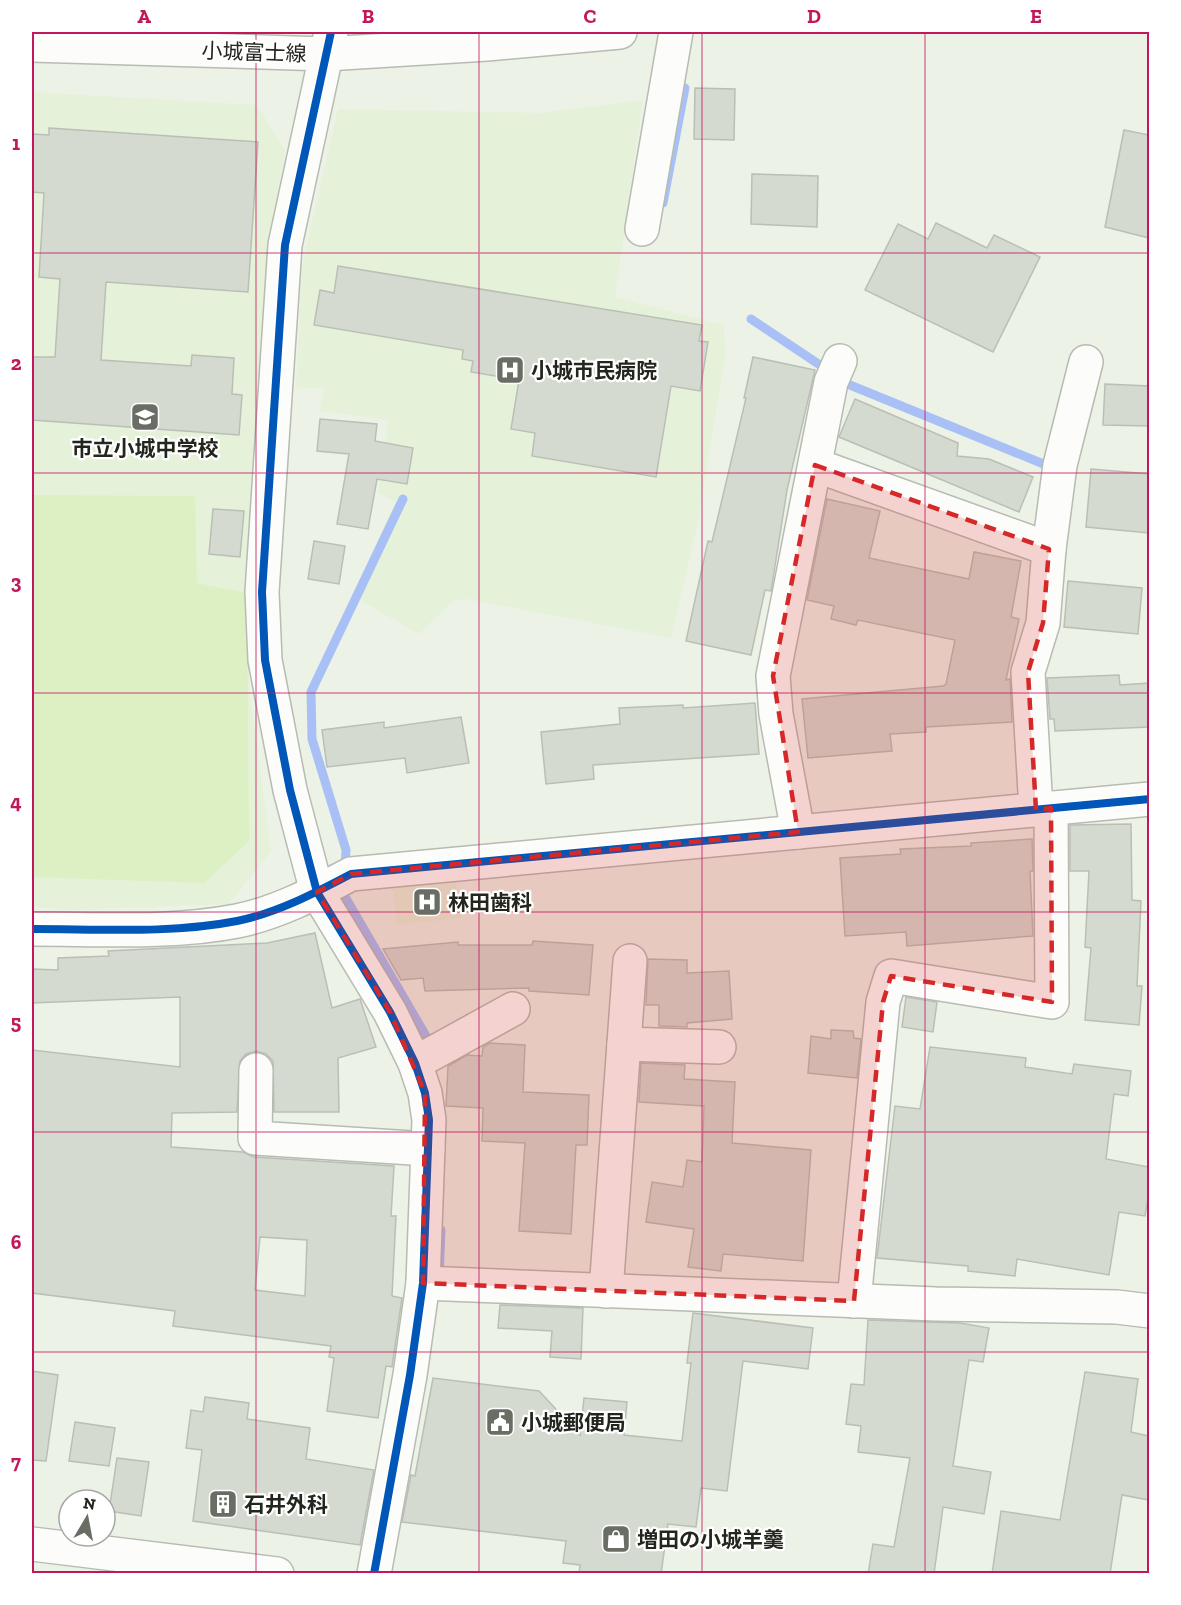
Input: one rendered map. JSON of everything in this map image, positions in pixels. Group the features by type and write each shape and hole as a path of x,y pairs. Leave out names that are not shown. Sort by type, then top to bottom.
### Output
{"main road":[{"name":"小城富士線","path":"32,45 328,43 620,32"},
{"path":"642,229 676,32"},
{"path":"328,43 285,245 262,592 265,660 290,790 334,883 390,1012 427,1056 425,1093 429,1120 428,1149 435,1284 410,1375 374,1574"},
{"path":"854,1301 883,1002 891,976 1052,1002 1043,809 1028,672 1043,623 1049,549 1060,465 1086,362"},
{"path":"798,832 776,714 773,676 835,372"},
{"path":"815,465 1049,549"},
{"path":"32,929 179,929 239,921 334,883 798,832 1149,799"},
{"path":"606,1291 630,961"},
{"path":"427,1056 513,1010"},
{"path":"624,1044 719,1047"},
{"path":"256,1070 255,1138 428,1149"},
{"path":"435,1284 854,1301 1117,1307 1149,1311"},
{"path":"32,1544 138,1565 277,1574"}],"highlighted area":[{"path":"815,465 1049,549 1043,623 1028,672 1036,810 1051,808 1052,1002 891,976 883,1002 854,1301 423,1283 425,1093 390,1012 317,892 351,874 798,832 773,676"}],"shaded area":[{"name":"市立小城中学校","path":"32,92 257,105 285,150 269,241 247,593 250,694 271,851 229,904 72,910 32,907"},
{"name":"小城市民病院","path":"643,100 615,297 723,325 726,352 698,523 671,638 467,599 453,601 419,634 353,596 395,502 378,493 388,420 320,411 323,389 296,387 302,265 338,109 540,113"},
{"name":"林田歯科","path":"456,880 461,918 397,925 393,887"}],"green space":[{"path":"32,495 195,496 197,583 247,593 249,841 204,883 32,877"}],"building":[{"path":"695,88 735,89 734,140 694,139"},
{"path":"49,128 258,142 248,292 106,282 101,360 191,366 192,355 234,358 232,394 242,395 239,435 32,420 32,357 55,357 60,279 39,277 44,193 32,192 32,134 49,135"},
{"path":"1124,130 1149,135 1149,238 1105,227"},
{"path":"752,174 818,176 817,227 751,224"},
{"path":"936,223 987,248 994,235 1040,257 993,352 865,290 898,224 928,239"},
{"path":"338,266 702,325 699,341 708,342 700,391 671,386 656,477 532,456 535,433 511,429 519,380 471,372 473,361 462,359 463,350 314,325 320,290 334,293"},
{"path":"753,357 815,370 787,490 771,591 765,590 751,655 686,641 708,541 712,542 746,398 744,398"},
{"path":"1105,384 1149,386 1149,426 1103,425"},
{"path":"855,399 958,443 957,456 989,459 1033,477 1019,512 839,437"},
{"path":"320,419 377,424 375,441 413,448 407,484 377,479 368,529 337,524 349,454 317,451"},
{"path":"1091,469 1149,474 1149,533 1086,527"},
{"path":"827,499 880,511 869,558 969,579 974,552 1021,561 1011,617 1019,619 1006,680 1010,679 1012,722 926,727 926,732 890,734 892,751 808,758 802,699 943,686 946,684 955,640 858,620 856,625 831,619 834,606 807,600"},
{"path":"213,509 244,511 240,557 209,554"},
{"path":"314,541 345,546 339,584 308,579"},
{"path":"1068,581 1142,588 1138,634 1064,627"},
{"path":"1119,675 1120,685 1149,683 1149,727 1055,731 1054,719 1050,719 1047,678"},
{"path":"755,703 759,754 593,765 594,779 546,784 541,732 620,724 619,708 683,705 683,708"},
{"path":"461,717 469,763 407,773 405,758 327,767 322,730 384,722 384,728"},
{"path":"1131,824 1132,900 1141,901 1137,986 1142,986 1139,1025 1085,1020 1091,948 1085,947 1089,871 1070,871 1070,825"},
{"path":"1032,839 1033,871 1030,871 1033,936 907,946 906,932 845,936 840,858 901,854 900,849 971,846 971,843"},
{"path":"315,933 332,1008 360,999 376,1047 338,1058 339,1112 274,1112 273,1061 266,1054 256,1051 246,1054 240,1061 237,1112 172,1113 171,1147 243,1152 254,1157 394,1166 391,1216 396,1216 392,1296 402,1298 392,1367 386,1366 378,1418 327,1411 334,1358 329,1357 331,1346 173,1326 175,1311 32,1293 32,1050 180,1067 180,997 32,1003 32,969 58,970 58,958 109,956 108,951 267,943","holes":["260,1237 307,1240 305,1296 255,1290"]},
{"path":"533,941 593,945 589,995 529,991 529,988 425,991 423,978 401,980 383,949 458,942 458,945 532,945"},
{"path":"648,959 687,960 687,973 729,971 732,1019 687,1023 687,1027 659,1026 659,1005 646,1005"},
{"path":"906,997 937,1002 933,1032 902,1027"},
{"path":"831,1030 853,1031 854,1038 861,1039 857,1078 808,1073 811,1036 831,1039"},
{"path":"490,1043 525,1045 523,1092 589,1095 587,1145 576,1145 571,1234 519,1231 525,1143 482,1141 483,1108 446,1106 448,1066 467,1055 482,1056 483,1047"},
{"path":"930,1047 1026,1058 1025,1067 1072,1074 1074,1064 1131,1071 1128,1096 1114,1094 1106,1159 1149,1167 1149,1193 1145,1216 1119,1212 1109,1275 1017,1259 1015,1276 968,1271 968,1266 877,1258 895,1106 920,1109"},
{"path":"641,1063 685,1065 684,1079 735,1082 732,1143 811,1150 803,1261 723,1254 721,1271 688,1267 694,1229 646,1222 652,1182 683,1187 687,1160 702,1162 704,1106 639,1102"},
{"path":"500,1305 583,1308 581,1359 550,1357 552,1331 498,1328"},
{"path":"693,1313 813,1328 808,1369 743,1361 727,1491 701,1488 696,1527 668,1524 661,1574 579,1574 580,1565 563,1563 566,1541 402,1522 411,1475 415,1476 433,1378 539,1391 580,1435 584,1398 627,1402 624,1435 682,1441 691,1363 687,1363"},
{"path":"868,1320 960,1323 989,1328 983,1362 969,1360 953,1466 991,1472 984,1514 943,1507 934,1574 868,1574 873,1544 894,1547 910,1458 858,1452 861,1426 846,1424 851,1384 864,1385"},
{"path":"32,1371 58,1375 46,1461 32,1460"},
{"path":"1085,1372 1138,1379 1131,1432 1149,1436 1149,1500 1122,1495 1110,1574 992,1574 1001,1511 1060,1520"},
{"path":"205,1397 249,1403 247,1419 310,1428 306,1459 374,1470 360,1545 193,1521 202,1450 186,1448 191,1410 203,1412"},
{"path":"75,1422 115,1428 109,1466 69,1461"},
{"path":"117,1458 149,1462 141,1516 117,1512 117,1488 112,1488"}],"waterway":[{"path":"663,203 685,88"},
{"path":"751,319 850,385 1046,465"},
{"path":"345,871 346,850 312,739 311,692 403,499"},
{"path":"345,885 344,895 426,1036 429,1050"},
{"path":"439,1279 441,1230"}],"cycle path":[{"path":"331,32 285,245 262,592 265,660 290,790 317,892 390,1012 415,1063 425,1093 429,1120 423,1283 410,1375 374,1574"},
{"path":"32,929 161,929 237,921 281,908 351,874 1150,799"}],"place":[{"name":"小城市民病院","path":"510,370"},
{"name":"市立小城中学校","path":"145,417"},
{"name":"林田歯科","path":"427,902"},
{"name":"小城郵便局","path":"500,1422"},
{"name":"石井外科","path":"223,1504"},
{"name":"増田の小城羊羹","path":"616,1539"}]}
